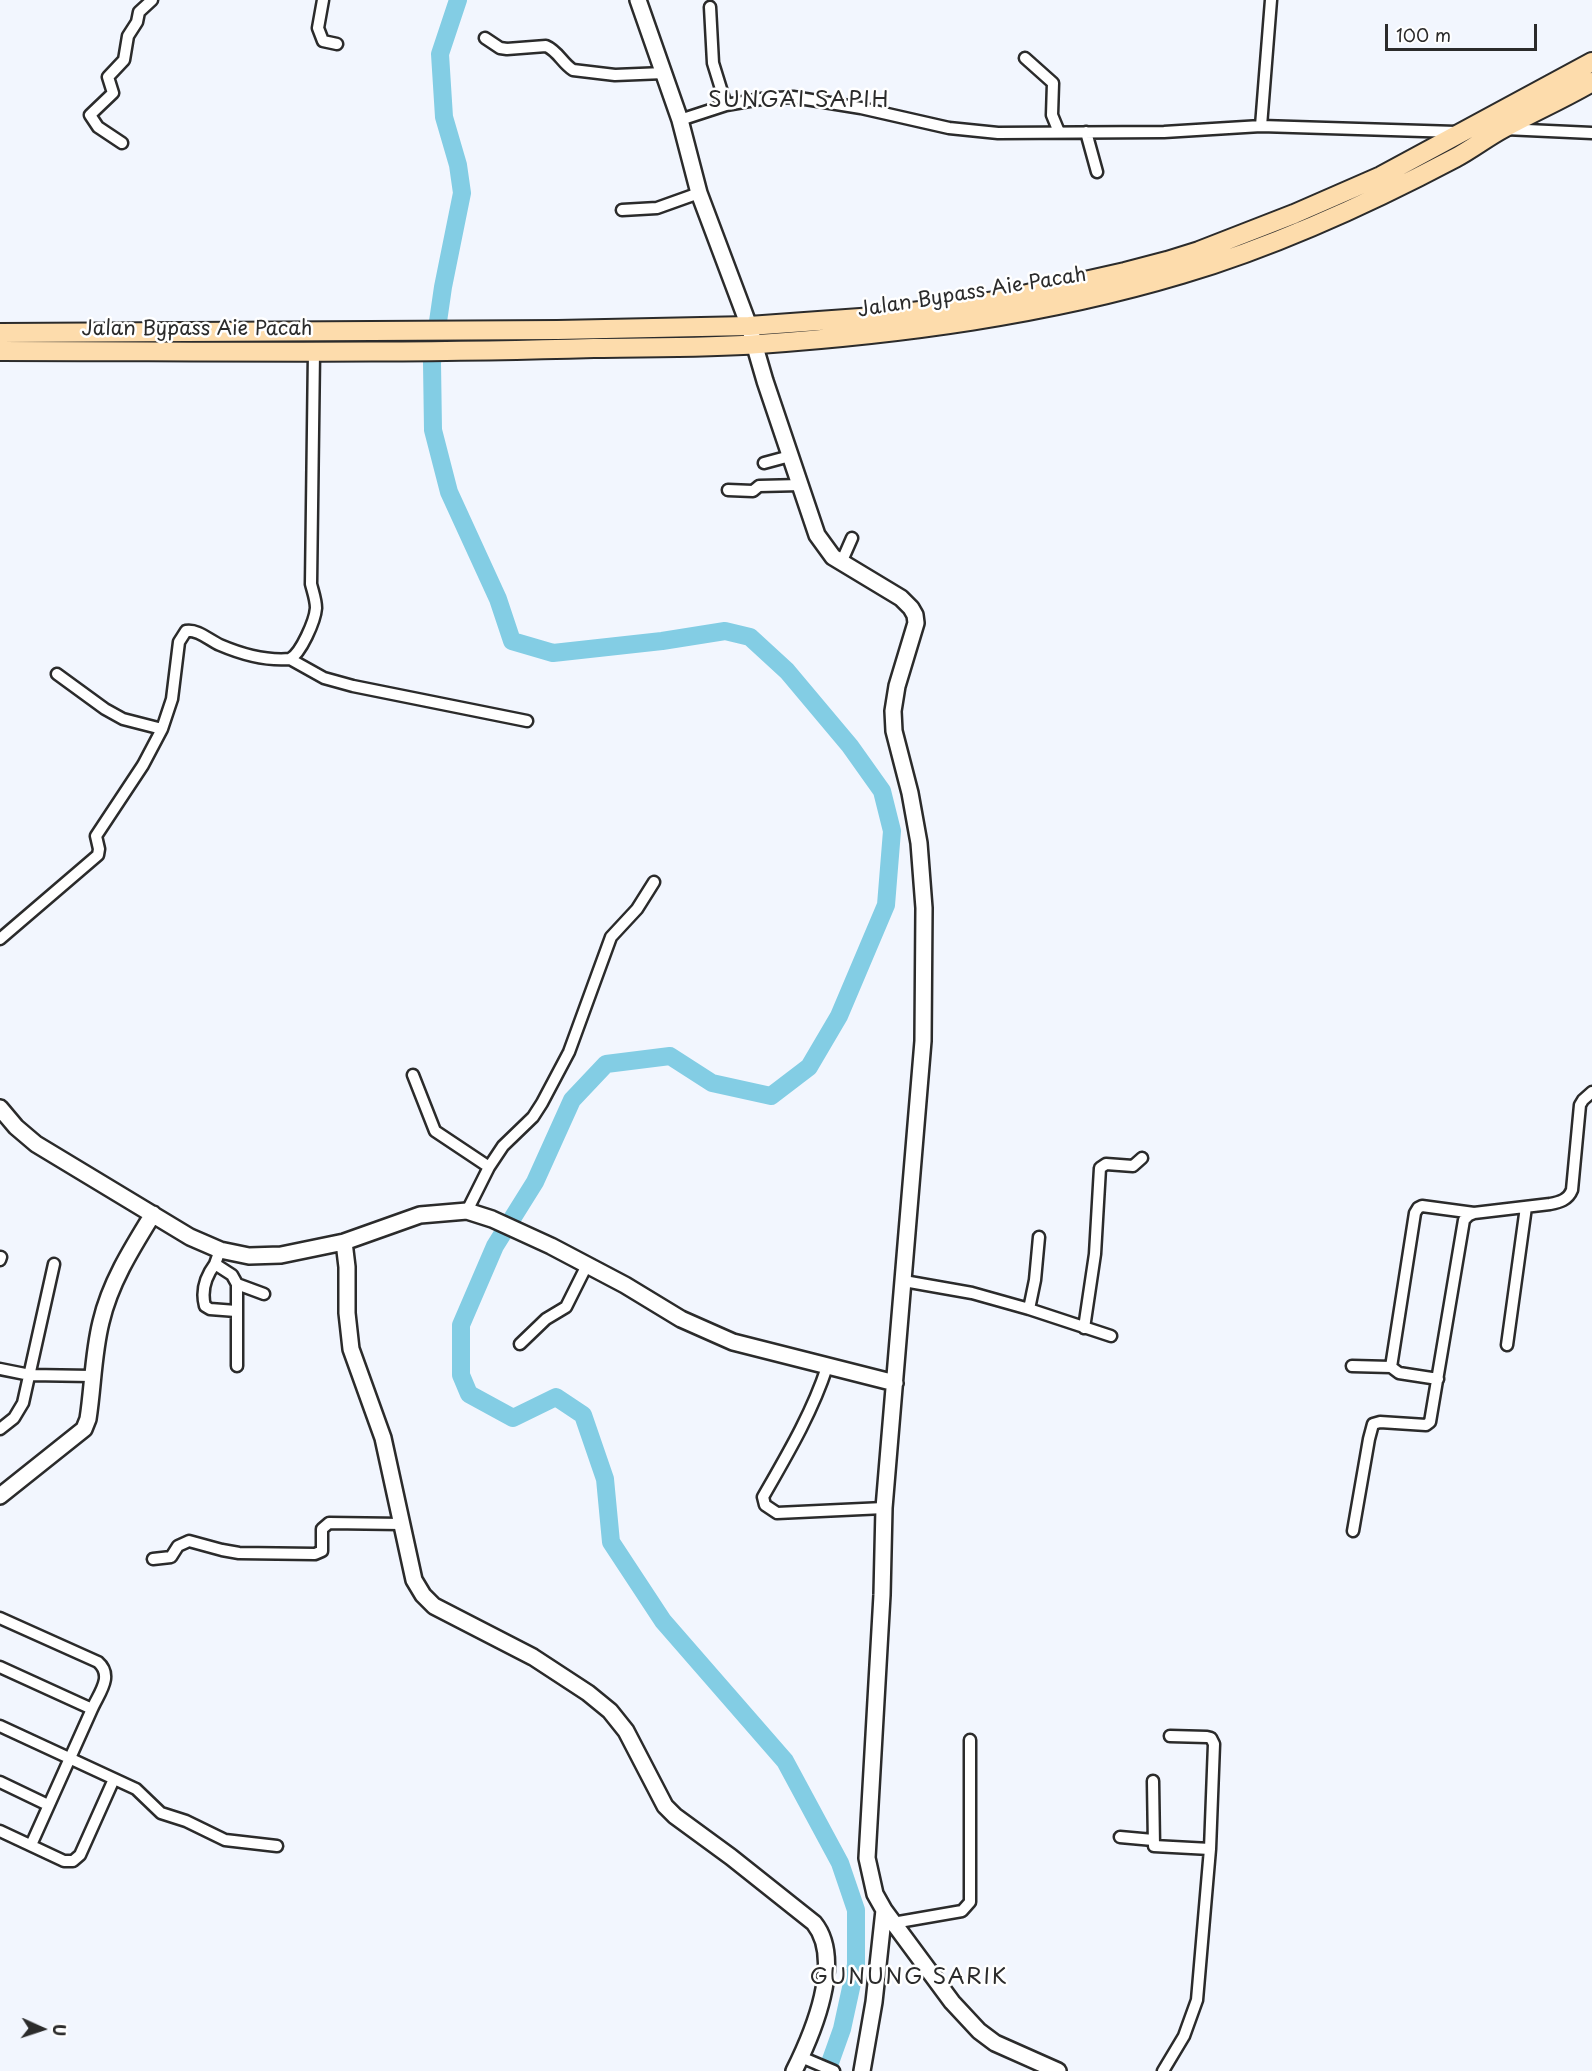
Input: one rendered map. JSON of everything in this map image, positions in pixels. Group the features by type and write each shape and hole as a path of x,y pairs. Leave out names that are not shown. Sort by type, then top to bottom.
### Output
{"highway":[{"name":"Jalan Bypass Aie Pacah","path":"0,333 749,326 874,317 996,301 1125,272 1199,251 1294,214 1381,176 1592,62"},
{"name":"Jalan Bypass Aie Pacah","path":"0,351 488,352 754,344 880,333 951,323 1039,308 1133,287 1244,253 1347,211 1458,157 1502,129 1592,82"}],"street":[{"path":"122,143 98,127 90,115 113,93 108,76 124,60 128,36 140,12 152,0"},
{"path":"323,0 319,34 323,41 337,44"},
{"path":"638,0 680,120 699,194 749,326 790,456 818,535 833,556 901,598 911,608 916,623 897,686 893,711 894,731 910,793 919,843 924,908 923,1041 884,1508 882,1595 867,1858 870,1877 884,1910 952,2002 979,2031 995,2043 1058,2071"},
{"path":"1261,126 1271,0"},
{"path":"710,8 713,63 726,105"},
{"path":"485,38 500,48 507,49 546,46 573,70 615,75 664,73"},
{"path":"1025,58 1053,83 1052,115 1059,132"},
{"path":"680,120 726,105 761,99 793,97 861,108 969,131 1164,132 1261,126 1465,132 1502,129 1592,133"},
{"path":"1086,132 1096,172"},
{"path":"622,210 657,208 699,194"},
{"path":"290,659 299,652 311,626 316,607 311,584 314,352"},
{"path":"764,463 790,456"},
{"path":"728,490 753,492 759,486 801,485"},
{"path":"841,562 852,538"},
{"path":"0,939 98,855 96,839 99,832 126,793 162,729 172,699 179,642 186,631 193,630 219,645 239,652 290,659 324,678 353,686 527,721"},
{"path":"57,674 113,714 162,729"},
{"path":"467,1211 489,1167 503,1146 533,1117 542,1103 569,1052 611,937 637,909 654,882"},
{"path":"413,1075 435,1131 489,1167"},
{"path":"1391,1367 1416,1210 1422,1206 1474,1213 1561,1201 1569,1196 1572,1190 1580,1105 1592,1092"},
{"path":"0,1108 16,1127 36,1144 190,1237 217,1257 237,1284 237,1366"},
{"path":"1084,1328 1095,1254 1100,1168 1106,1164 1133,1166 1142,1158"},
{"path":"1507,1345 1526,1207"},
{"path":"217,1257 266,1256 344,1242 420,1215 467,1211 492,1219 550,1246 681,1319 733,1342 895,1383"},
{"path":"1353,1531 1373,1424 1380,1422 1426,1425 1430,1422 1464,1220 1474,1213"},
{"path":"0,1496 84,1429 88,1419 101,1321 110,1295 132,1248 153,1214"},
{"path":"1029,1309 1035,1280 1039,1236"},
{"path":"344,1242 351,1349 383,1438 414,1580 423,1595 434,1606 533,1657 588,1693 610,1712 626,1731 665,1806 814,1923 826,1947 824,1985 802,2063 834,2071"},
{"path":"217,1257 206,1281 205,1306 210,1309 236,1311"},
{"path":"0,1429 19,1411 30,1375 54,1264"},
{"path":"520,1344 546,1319 566,1307 587,1265"},
{"path":"904,1281 972,1293 1110,1336"},
{"path":"237,1284 264,1294"},
{"path":"1352,1366 1391,1367 1399,1373 1438,1379"},
{"path":"827,1367 799,1433 763,1497 765,1505 777,1513 884,1508"},
{"path":"0,1369 30,1375 92,1376"},
{"path":"153,1559 171,1557 178,1546 189,1541 239,1552 315,1554 322,1551 322,1529 329,1523 402,1524"},
{"path":"0,1618 98,1662 104,1667 106,1677 31,1845"},
{"path":"0,1667 92,1709"},
{"path":"0,1726 136,1789 161,1813 186,1821 216,1837 277,1846"},
{"path":"1162,2071 1184,2036 1197,2000 1210,1849 1213,1742 1206,1737 1170,1736"},
{"path":"893,1923 962,1911 970,1902 970,1740"},
{"path":"0,1831 64,1861 70,1862 77,1859 114,1779"},
{"path":"1154,1781 1153,1845 1155,1847 1210,1849"},
{"path":"0,1782 48,1805"},
{"path":"1120,1837 1153,1840"},
{"path":"862,2071 874,2002 884,1910"}],"waterway":[{"path":"458,0 440,54 444,117 458,165 462,193 443,287 432,363 433,430 449,492 498,599 512,641 553,653 662,641 725,631 750,637 787,671 850,746 882,791 892,831 886,905 839,1016 809,1067 771,1096 712,1083 670,1056 606,1064 572,1100 535,1182 495,1246 461,1325 461,1375 469,1394 513,1418 556,1397 583,1415 605,1479 611,1542 663,1621 785,1761 840,1863 856,1910 856,1965 842,2029 827,2071"}],"district":[{"name":"SUNGAI SAPIH","path":"799,101"},
{"name":"GUNUNG SARIK","path":"909,1978"}]}
